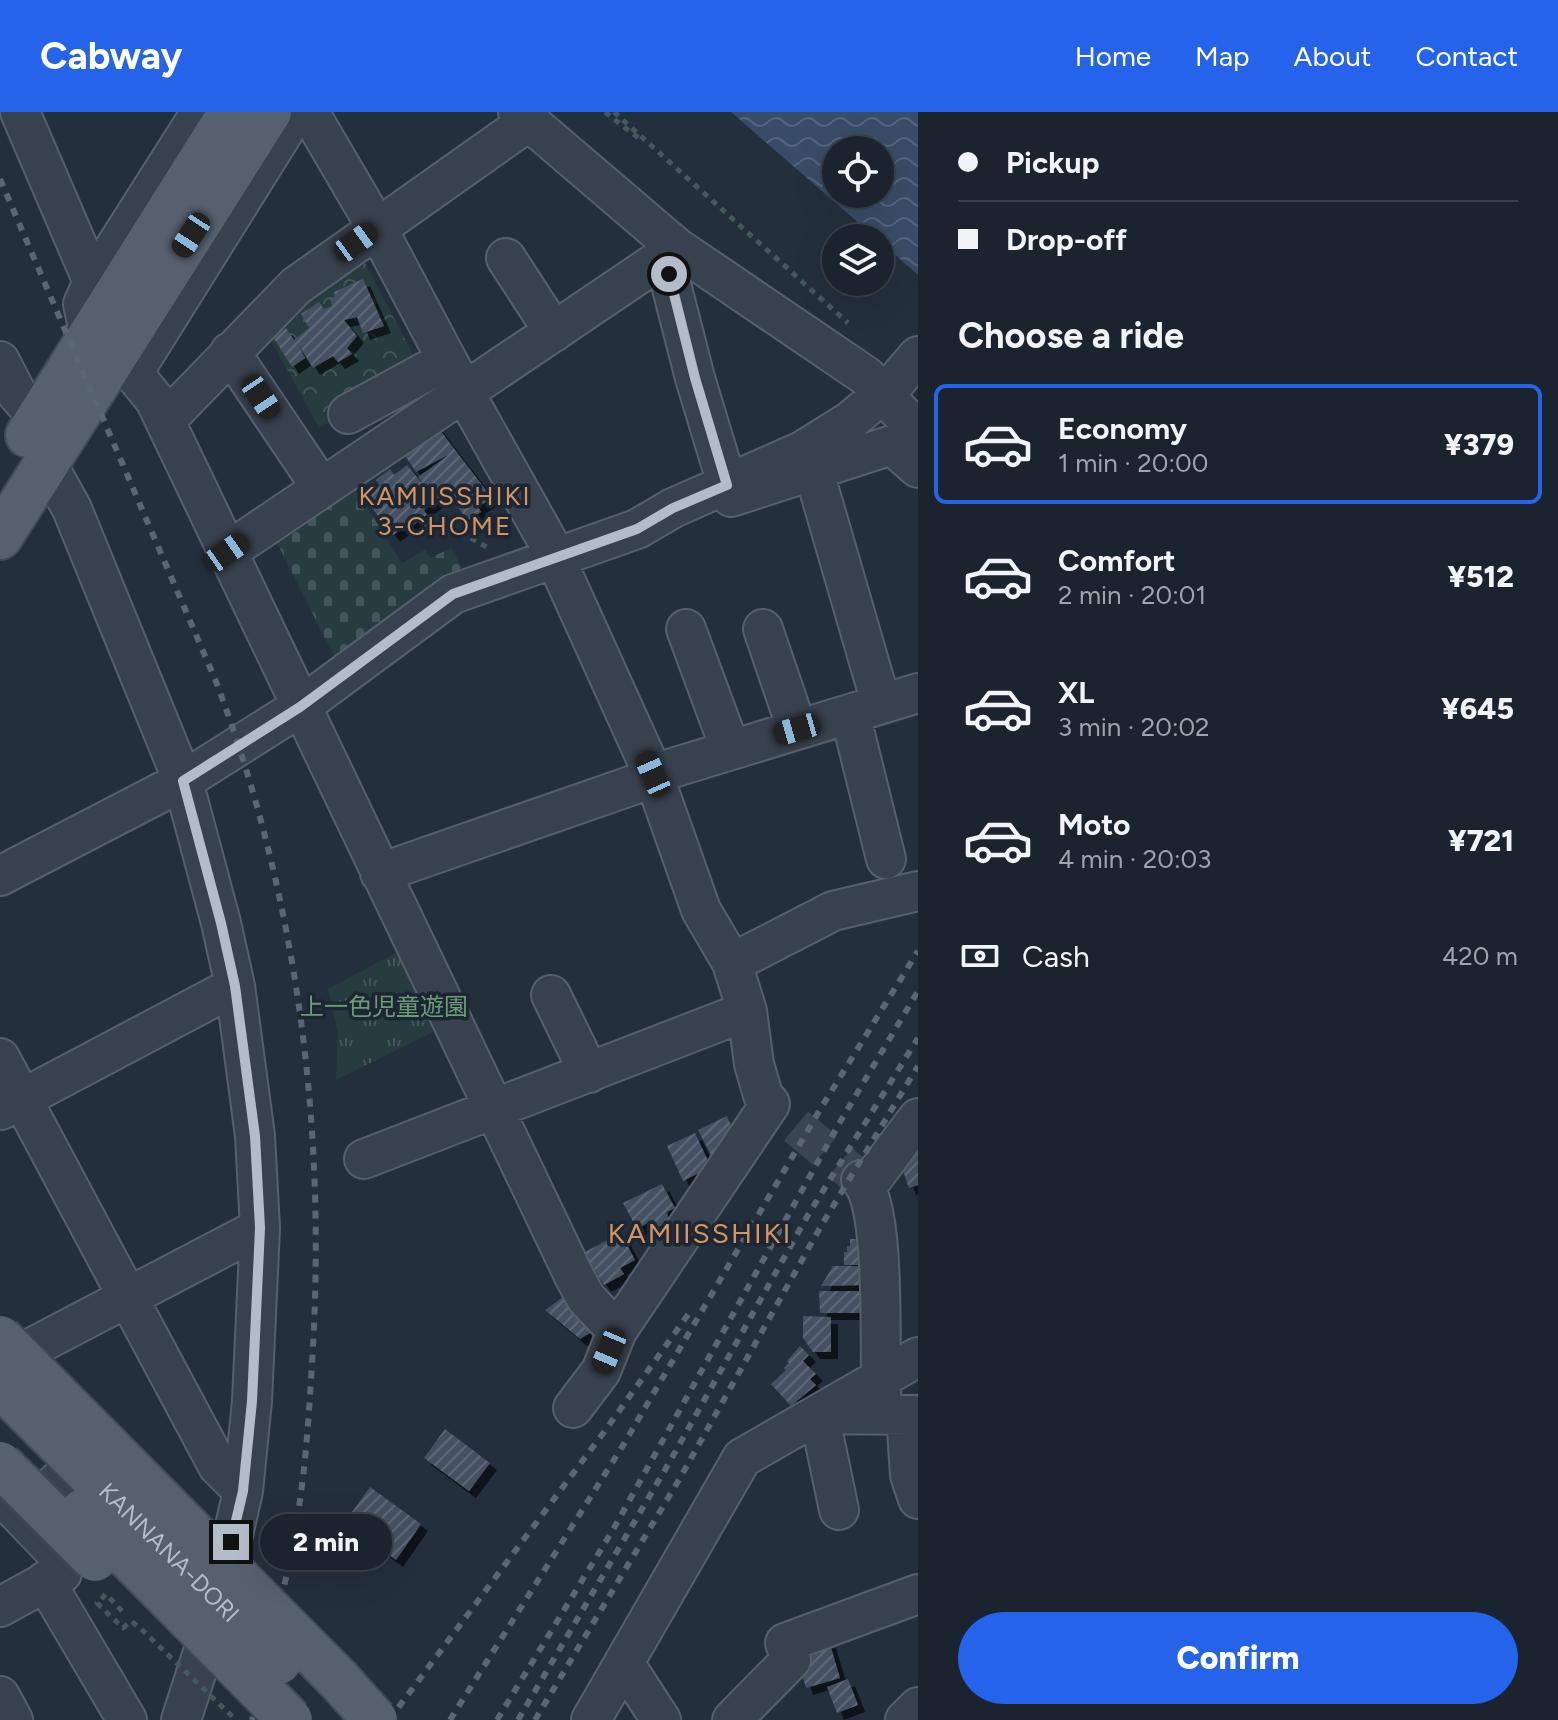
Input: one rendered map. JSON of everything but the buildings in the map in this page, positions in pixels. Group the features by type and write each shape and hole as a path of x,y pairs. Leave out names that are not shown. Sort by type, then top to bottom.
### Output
{"main road":[{"path":"0,537 113,356 119,294 231,112"},
{"path":"119,294 269,112"},
{"path":"0,479 39,419 113,356"},
{"path":"16,1343 375,1720"},
{"name":"KANNANA-DORI","path":"0,1385 338,1720"},
{"name":"KANNANA-DORI","path":"0,1428 290,1720"},
{"path":"0,1464 260,1720"}],"street":[{"path":"119,294 201,112"},
{"path":"113,356 296,112"},
{"path":"309,112 377,228 556,559 653,774 694,894 732,963 747,1011 754,1064 763,1095 783,1115 617,1331 601,1371 573,1408"},
{"path":"26,116 119,294"},
{"path":"165,421 296,286 524,116 670,252 866,376 902,374"},
{"path":"348,414 455,376 554,332 670,252"},
{"path":"670,252 695,378 731,497 892,445 918,468"},
{"path":"506,258 554,332"},
{"path":"119,294 83,304 113,356 155,400 575,1278 586,1298 617,1331"},
{"path":"230,352 321,487"},
{"path":"2,373 39,419"},
{"path":"902,374 918,431"},
{"path":"0,876 183,781 300,707 453,594 637,529 673,508 828,436 902,374"},
{"path":"227,552 321,487 455,376"},
{"path":"46,462 72,509 183,781 235,986 255,1136 260,1228 252,1401 243,1491 214,1618 181,1720"},
{"path":"814,472 895,706 886,859"},
{"path":"686,629 730,748"},
{"path":"763,629 797,729"},
{"path":"380,873 730,748 895,706"},
{"path":"732,963 833,911 918,891"},
{"path":"11,1105 235,986"},
{"path":"551,995 589,1073"},
{"path":"364,1159 747,1011"},
{"path":"0,1058 11,1105 129,1298 218,1466 243,1491"},
{"path":"918,1118 864,1183 878,1232 896,1405 918,1499"},
{"path":"16,1343 129,1298 260,1228"},
{"path":"0,1320 16,1337 16,1343 104,1422 93,1448 10,1506 64,1561 62,1573 0,1607"},
{"path":"896,1405 918,1357"},
{"path":"591,1720 742,1458 819,1414 896,1405"},
{"path":"819,1414 839,1510"},
{"path":"45,1581 127,1720"},
{"path":"732,1720 791,1660 785,1643 918,1594"},
{"path":"624,1663 661,1720"},
{"path":"0,1696 13,1720"},
{"path":"905,1720 918,1707"}],"path":[{"path":"605,112 683,172"},
{"path":"614,112 852,327"},
{"path":"425,524 469,537 511,562 517,572"},
{"path":"122,1611 106,1594 97,1603 123,1628 131,1621 140,1628 236,1720"}],"green space":[{"path":"364,261 421,370 319,428 266,331 308,290"},
{"path":"353,485 402,563 425,550 430,558 451,548 471,584 340,668 275,539"},
{"name":"上一色児童遊園","path":"407,947 445,1026 336,1080 338,1031 328,989"}],"water":[{"path":"731,112 918,112 918,275 894,254 894,224 860,224 841,208 894,208 894,136 822,136 822,191"}],"tunnel":[{"path":"796,1126 861,1180"}],"railway":[{"path":"0,179 215,679 244,761 286,930 310,1102 316,1276 310,1401 294,1539 252,1720"},
{"path":"450,1720 622,1447 821,1108 918,951"},
{"path":"497,1720 614,1528 840,1122 918,991"},
{"path":"518,1720 669,1463 808,1215 918,1038"},
{"path":"535,1720 680,1478 821,1226 918,1066"},
{"path":"389,1720 692,1309"}],"district":[{"name":"KAMIISSHIKI 3-CHOME","path":"445,511"},
{"name":"KAMIISSHIKI","path":"700,1233"}],"route":[{"path":"231,1542 243,1491 252,1401 260,1228 255,1136 235,986 183,781 300,707 453,594 637,529 673,508 727,485 695,378 669,274"}]}
